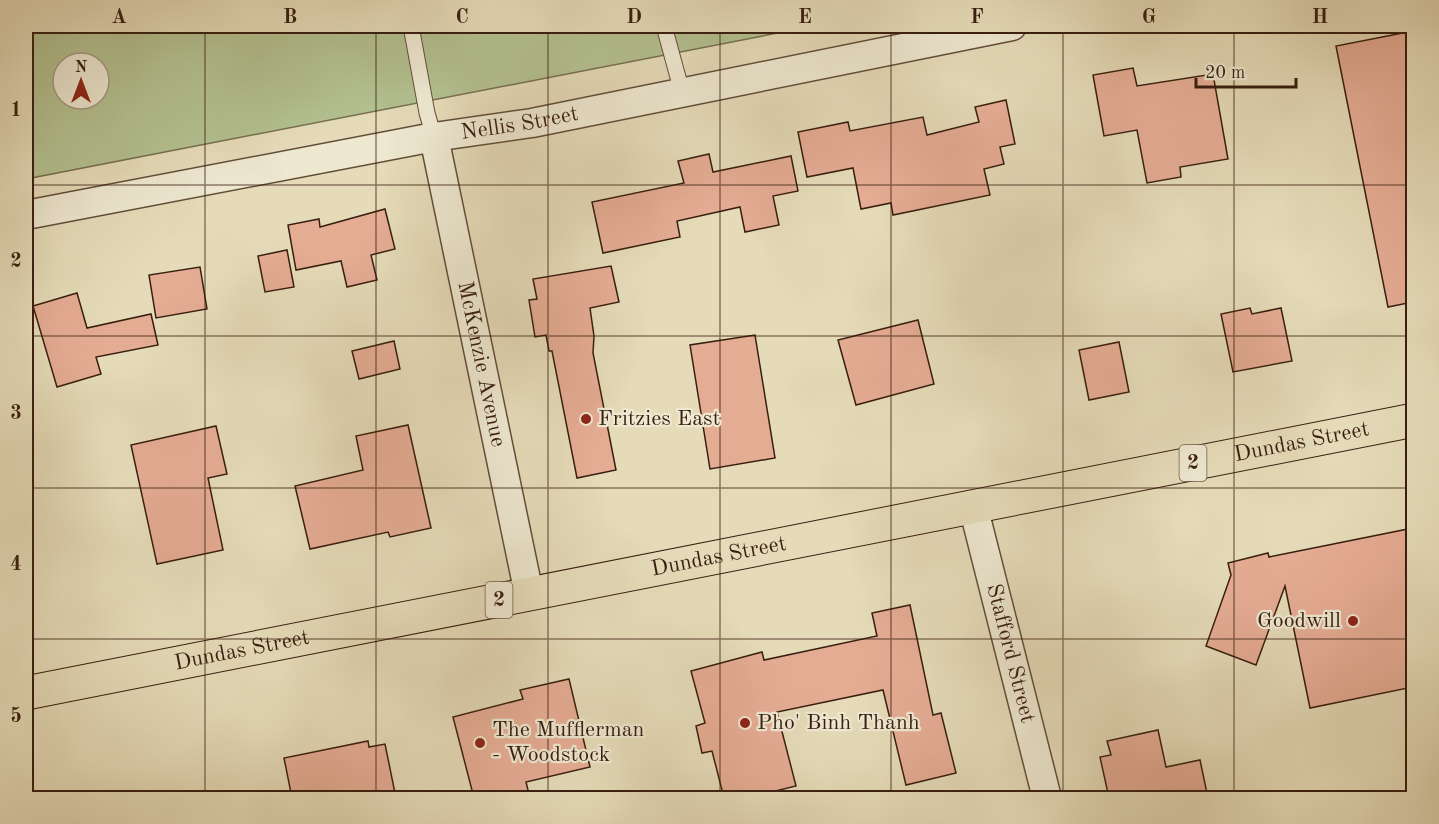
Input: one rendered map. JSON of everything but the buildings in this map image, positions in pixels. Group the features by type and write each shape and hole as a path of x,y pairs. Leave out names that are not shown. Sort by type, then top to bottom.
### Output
{"main road":[{"name":"Dundas Street","path":"26,693 1413,420"}],"street":[{"name":"Nellis Street","path":"26,215 434,137 532,123 1012,26"},
{"name":"McKenzie Avenue","path":"434,137 529,594"},
{"name":"Stafford Street","path":"973,506 1047,798"}],"lane":[{"path":"411,26 434,137"},
{"path":"664,26 682,92"}],"green space":[{"path":"26,26 814,26 26,179"}],"place":[{"name":"Fritzies East","path":"586,419"},
{"name":"Goodwill","path":"1353,621"},
{"name":"Pho' Binh Thanh","path":"745,723"},
{"name":"The Mufflerman - Woodstock","path":"480,743"}]}
